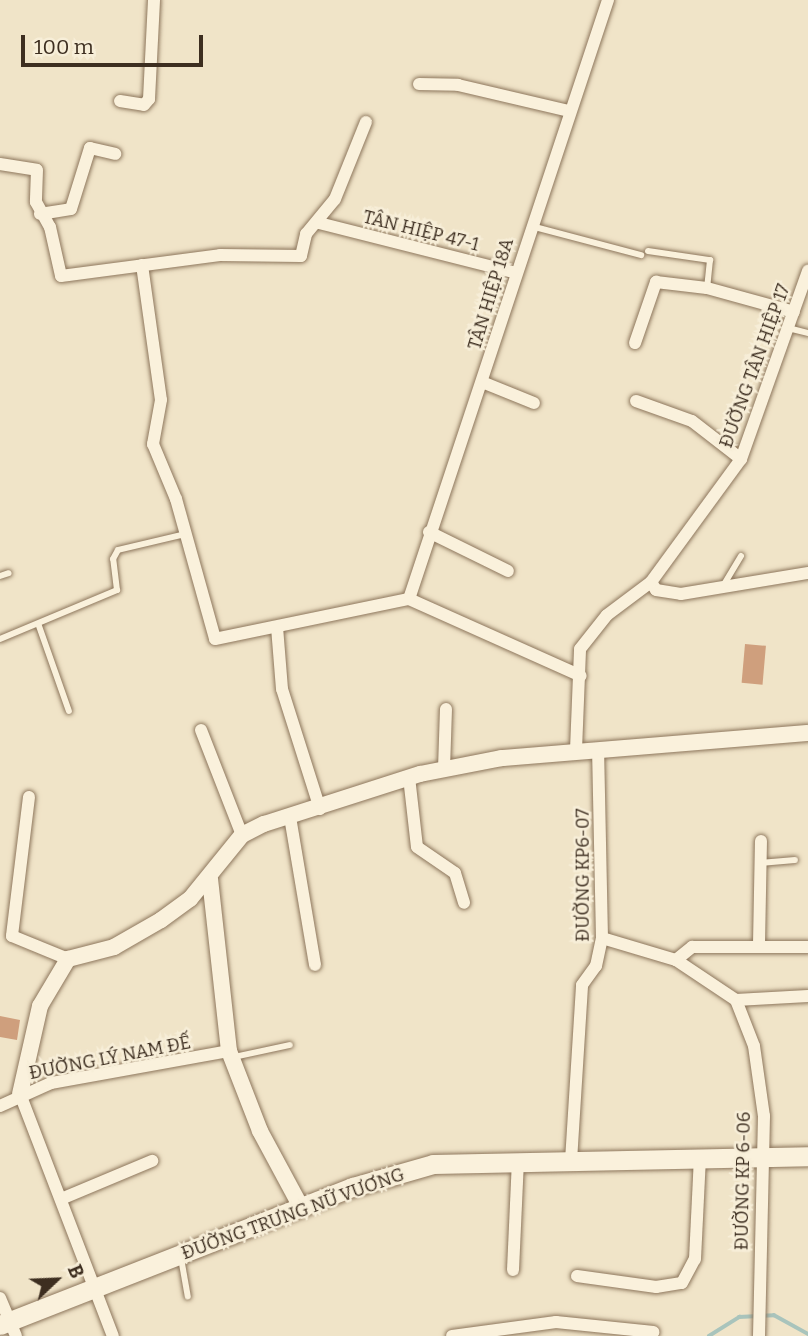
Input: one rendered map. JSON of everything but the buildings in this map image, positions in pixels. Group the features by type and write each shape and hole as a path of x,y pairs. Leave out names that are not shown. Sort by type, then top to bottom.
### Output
{"main road":[{"name":"ĐƯỜNG TRƯNG NỮ VƯƠNG","path":"9,1327 302,1209 433,1164 808,1156"}],"street":[{"path":"120,101 144,105 149,99 154,0"},
{"name":"TÂN HIỆP 18A","path":"409,599 429,532 482,383 530,226 608,0"},
{"path":"419,84 458,85 569,111"},
{"path":"0,164 37,170 40,214 50,227 61,276 220,255 302,256 306,234 319,223 366,122"},
{"path":"40,214 71,209 90,149 115,154"},
{"name":"TÂN HIỆP 47-1","path":"319,223 516,273"},
{"path":"142,265 161,400 153,444 185,534 215,639 409,599 581,676"},
{"name":"ĐƯỜNG TÂN HIỆP 17","path":"576,750 580,649 607,615 651,582 741,459 808,271"},
{"path":"635,343 653,283 707,288 794,313"},
{"path":"482,383 534,402"},
{"path":"636,401 692,421 741,459"},
{"path":"429,532 508,570"},
{"path":"651,582 656,590 681,594 808,573"},
{"path":"277,627 282,689 320,809"},
{"path":"444,769 446,709"},
{"path":"201,730 242,835"},
{"path":"29,797 12,936 68,959 137,937 210,878 242,835 410,778 444,769 576,750 598,751 808,733"},
{"name":"ĐƯỜNG KP6-07","path":"571,1161 582,985 596,966 602,938 598,751"},
{"path":"410,778 417,847 455,873 464,903"},
{"path":"290,817 314,965"},
{"path":"759,944 761,841"},
{"path":"210,878 230,1054 260,1131 302,1209"},
{"path":"602,938 676,960 736,1000 808,996"},
{"path":"676,960 692,947 759,944 808,947"},
{"path":"68,959 40,1006 20,1094 113,1336"},
{"name":"ĐƯỜNG KP 6-06","path":"736,1000 754,1046 764,1156 757,1330"},
{"name":"ĐƯỜNG LÝ NAM ĐẾ","path":"0,1106 20,1094 230,1054"},
{"path":"577,1276 656,1287 681,1283 695,1259 700,1157"},
{"path":"61,1199 152,1161"},
{"path":"513,1270 518,1161"},
{"path":"0,1298 9,1327"},
{"path":"452,1336 556,1322 653,1332"}],"lane":[{"path":"530,226 645,253 710,260 707,288"},
{"path":"788,328 808,333"},
{"path":"0,639 39,626 117,590 113,559 118,550 185,534"},
{"path":"722,587 741,556"},
{"path":"0,576 9,573"},
{"path":"39,626 69,711"},
{"path":"760,863 795,860"},
{"path":"230,1054 290,1045"},
{"path":"181,1256 188,1296"}],"waterway":[{"path":"709,1336 739,1317 774,1315 808,1334"}]}
